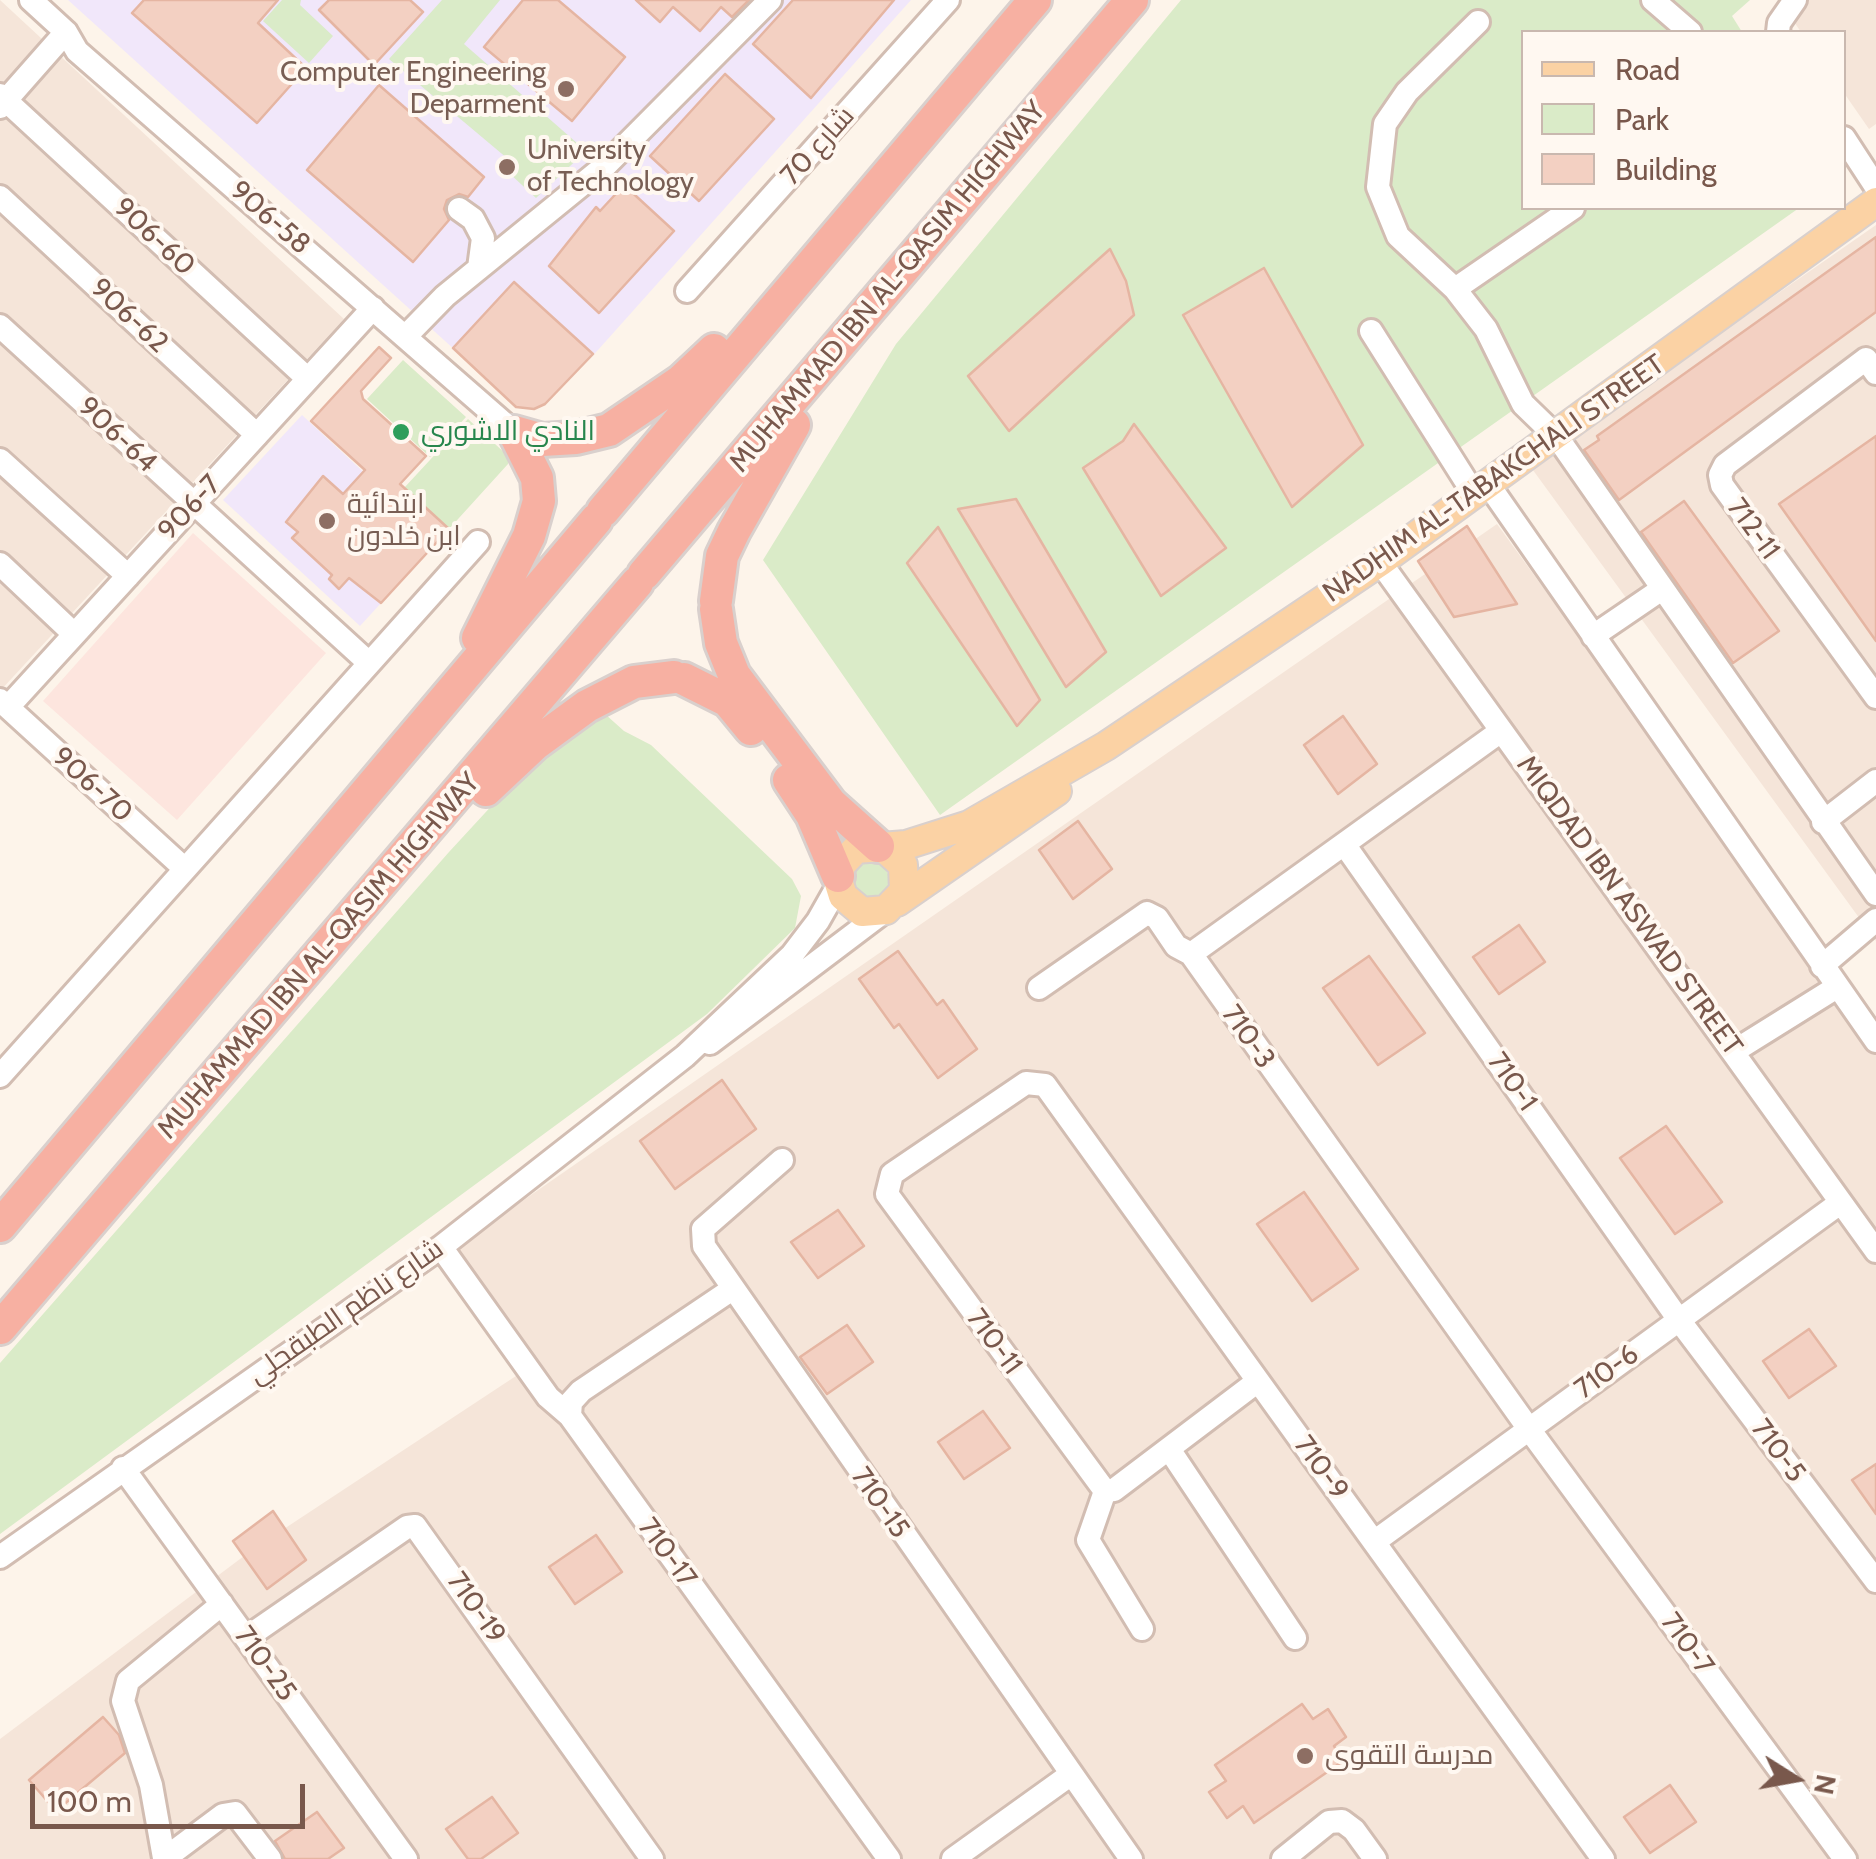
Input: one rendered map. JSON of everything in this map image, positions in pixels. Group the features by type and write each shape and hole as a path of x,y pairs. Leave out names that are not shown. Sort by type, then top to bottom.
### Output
{"highway":[{"path":"0,1226 1035,0"},
{"name":"MUHAMMAD IBN AL-QASIM HIGHWAY","path":"0,1328 1132,0"},
{"path":"514,432 542,440 576,438 609,430 681,381 824,248"},
{"path":"878,298 759,480 722,556 716,605 721,643 734,675 831,804 881,846"},
{"path":"412,739 492,615 535,519 538,478 514,432"},
{"path":"333,940 535,744 587,706 634,682 679,678 712,689 738,711 800,796 839,880"}],"main road":[{"name":"NADHIM AL-TABAKCHALI STREET","path":"1106,746 1380,562 1557,437 1876,202"},
{"path":"1106,746 1034,810 892,906 874,913 850,906 839,880 841,865 856,849 927,840 969,825 1106,746"},
{"path":"881,846 902,864 906,878 892,906"}],"street":[{"name":"906-58","path":"31,0 66,32 77,50 514,432"},
{"path":"405,337 479,268 606,165 770,0"},
{"name":"شارع 70","path":"687,291 948,0"},
{"path":"1653,0 1688,30"},
{"path":"1779,30 1788,6 1795,0"},
{"path":"1478,22 1407,92 1385,124 1378,187 1398,236 1456,289 1486,330 1523,404 1557,437 1876,894"},
{"path":"2,101 66,32"},
{"name":"906-60","path":"2,101 308,379"},
{"path":"1846,141 1876,186"},
{"name":"906-62","path":"0,197 257,435"},
{"path":"459,209 481,230 484,245 479,268"},
{"path":"1456,289 1570,210"},
{"name":"906-7","path":"4,704 74,634 373,308"},
{"name":"906-64","path":"0,326 369,663"},
{"path":"1371,331 1481,489 1593,636 1876,1041"},
{"name":"712-11","path":"1873,361 1725,465 1720,474 1722,485 1876,698"},
{"path":"0,460 128,576"},
{"path":"4,1062 185,869 478,542"},
{"name":"MIQDAD IBN ASWAD STREET","path":"1380,562 1736,1050 1876,1250"},
{"path":"0,564 74,634"},
{"path":"1593,636 1662,589"},
{"name":"906-70","path":"4,704 185,869"},
{"path":"1191,954 1501,731"},
{"path":"1823,822 1876,780"},
{"name":"710-1","path":"1344,844 1679,1320"},
{"path":"685,1056 792,955 818,922 839,880"},
{"path":"685,1056 744,1022 892,906"},
{"name":"710-3","path":"1039,988 1147,913 1157,918 1176,946 1191,954 1529,1429"},
{"path":"1822,966 1876,920"},
{"path":"1736,1050 1837,987"},
{"name":"شارع ناظم الطبقجلي","path":"0,1558 441,1246 685,1056"},
{"name":"710-9","path":"1036,1081 1045,1086 1603,1859"},
{"name":"710-11","path":"1036,1081 1026,1083 892,1174 887,1194 1106,1492"},
{"name":"710-15","path":"782,1160 701,1232 731,1290 1131,1859"},
{"name":"710-6","path":"1374,1542 1840,1203"},
{"name":"710-17","path":"441,1246 548,1397 570,1416 889,1859"},
{"path":"570,1416 571,1402 581,1391 731,1290"},
{"name":"710-5","path":"1679,1320 1876,1582"},
{"path":"1142,1629 1088,1540 1106,1492 1114,1490 1258,1381"},
{"name":"710-7","path":"1529,1429 1845,1859"},
{"path":"1169,1448 1295,1638"},
{"name":"710-25","path":"123,1468 246,1638 394,1855"},
{"name":"710-19","path":"246,1638 407,1527 415,1526 652,1859"},
{"path":"222,1604 128,1681 123,1701 151,1785 164,1859 223,1814 235,1813 270,1859"},
{"path":"953,1859 1070,1775"},
{"path":"1283,1859 1329,1822 1342,1822 1354,1830 1375,1859"}],"shaded area":[{"path":"0,0 344,319 0,691"},
{"name":"University of Technology","path":"68,0 911,0 598,350 545,404 534,409 518,407"},
{"path":"1779,0 1876,0 1876,124 1869,129 1846,96 1846,30 1800,30"},
{"path":"1876,225 1876,941 1530,466"},
{"path":"302,415 438,541 360,626 223,500"},
{"path":"1497,524 1876,1046 1876,1859 0,1859 0,1739 252,1550 522,1372 446,1254"},
{"path":"193,533 326,653 177,820 43,701"}],"green space":[{"path":"282,0 301,0 300,5 333,36 309,63 263,21"},
{"path":"442,0 500,0 464,44 586,151 536,198 508,172 514,164 389,59"},
{"path":"1181,0 1750,0 1732,16 1741,30 1521,30 1521,210 1796,210 940,815 763,560 896,344"},
{"path":"403,360 466,417 430,457 367,399"},
{"path":"468,419 508,456 508,464 449,529 404,488"},
{"path":"605,714 624,731 651,745 792,879 801,896 795,928 707,1014 0,1534 0,1363 520,775"},
{"path":"871,862 884,867 889,880 884,893 871,898 858,893 853,880 858,867"}],"building":[{"path":"144,0 278,0 258,23 306,68 257,123 132,13"},
{"path":"329,0 410,0 423,12 374,65 319,10"},
{"name":"Computer Engineering Deparment","path":"523,0 558,0 625,57 572,121 484,47"},
{"path":"636,0 749,0 732,17 721,7 700,31 673,7 660,22"},
{"path":"793,0 894,0 811,98 753,44"},
{"path":"725,74 774,119 699,201 650,156"},
{"path":"379,85 484,177 468,197 459,194 447,200 444,209 449,220 413,262 307,170"},
{"path":"624,185 674,231 599,313 549,266 596,207 600,211"},
{"path":"1876,237 1876,312 1619,500 1584,450 1599,440 1597,436"},
{"path":"1110,249 1126,281 1134,315 1009,431 968,376"},
{"path":"1264,268 1363,445 1292,507 1183,315"},
{"path":"514,282 593,354 545,404 534,409 516,407 453,348"},
{"path":"379,347 391,358 361,391 363,399 426,456 400,484 449,529 381,603 349,578 339,589 329,579 332,575 292,538 298,532 286,522 323,476 343,494 365,470 311,421"},
{"path":"1134,424 1226,548 1161,596 1083,468 1123,441"},
{"path":"1876,436 1876,641 1779,504"},
{"path":"1016,499 1106,652 1066,687 958,509"},
{"path":"1684,501 1779,631 1733,663 1641,532"},
{"path":"1467,526 1517,604 1454,617 1418,561"},
{"path":"938,527 1040,700 1017,726 907,563"},
{"path":"1343,716 1377,764 1338,794 1304,745"},
{"path":"1078,821 1112,869 1073,899 1039,850"},
{"path":"1519,925 1545,962 1499,994 1473,957"},
{"path":"898,951 937,1005 943,1000 977,1049 938,1078 899,1024 894,1028 859,979"},
{"path":"1369,956 1425,1033 1378,1065 1323,988"},
{"path":"722,1080 756,1129 675,1189 640,1141"},
{"path":"1666,1126 1722,1202 1675,1234 1620,1158"},
{"path":"1304,1192 1358,1269 1312,1301 1257,1224"},
{"path":"838,1210 864,1246 818,1278 791,1242"},
{"path":"847,1325 873,1362 827,1394 800,1357"},
{"path":"1809,1329 1836,1366 1789,1398 1763,1361"},
{"path":"983,1411 1010,1448 964,1479 938,1442"},
{"path":"1876,1464 1876,1514 1852,1480"},
{"path":"273,1511 306,1560 267,1589 233,1541"},
{"path":"596,1535 622,1572 575,1604 549,1567"},
{"path":"1302,1704 1313,1719 1328,1709 1346,1737 1334,1746 1343,1761 1254,1823 1243,1806 1227,1818 1209,1792 1226,1781 1215,1765"},
{"path":"103,1717 119,1735 125,1753 56,1811 29,1780"},
{"path":"1670,1785 1696,1822 1650,1853 1624,1817"},
{"path":"492,1797 518,1833 481,1859 468,1859 446,1829"},
{"path":"317,1812 344,1848 328,1859 285,1859 275,1841"}],"place":[{"name":"Computer Engineering Deparment","path":"566,89"},
{"name":"University of Technology","path":"507,167"},
{"name":"النادي الاشوري","path":"401,432"},
{"name":"ابتدائية ابن خلدون","path":"327,521"},
{"name":"مدرسة التقوى","path":"1305,1756"}]}
